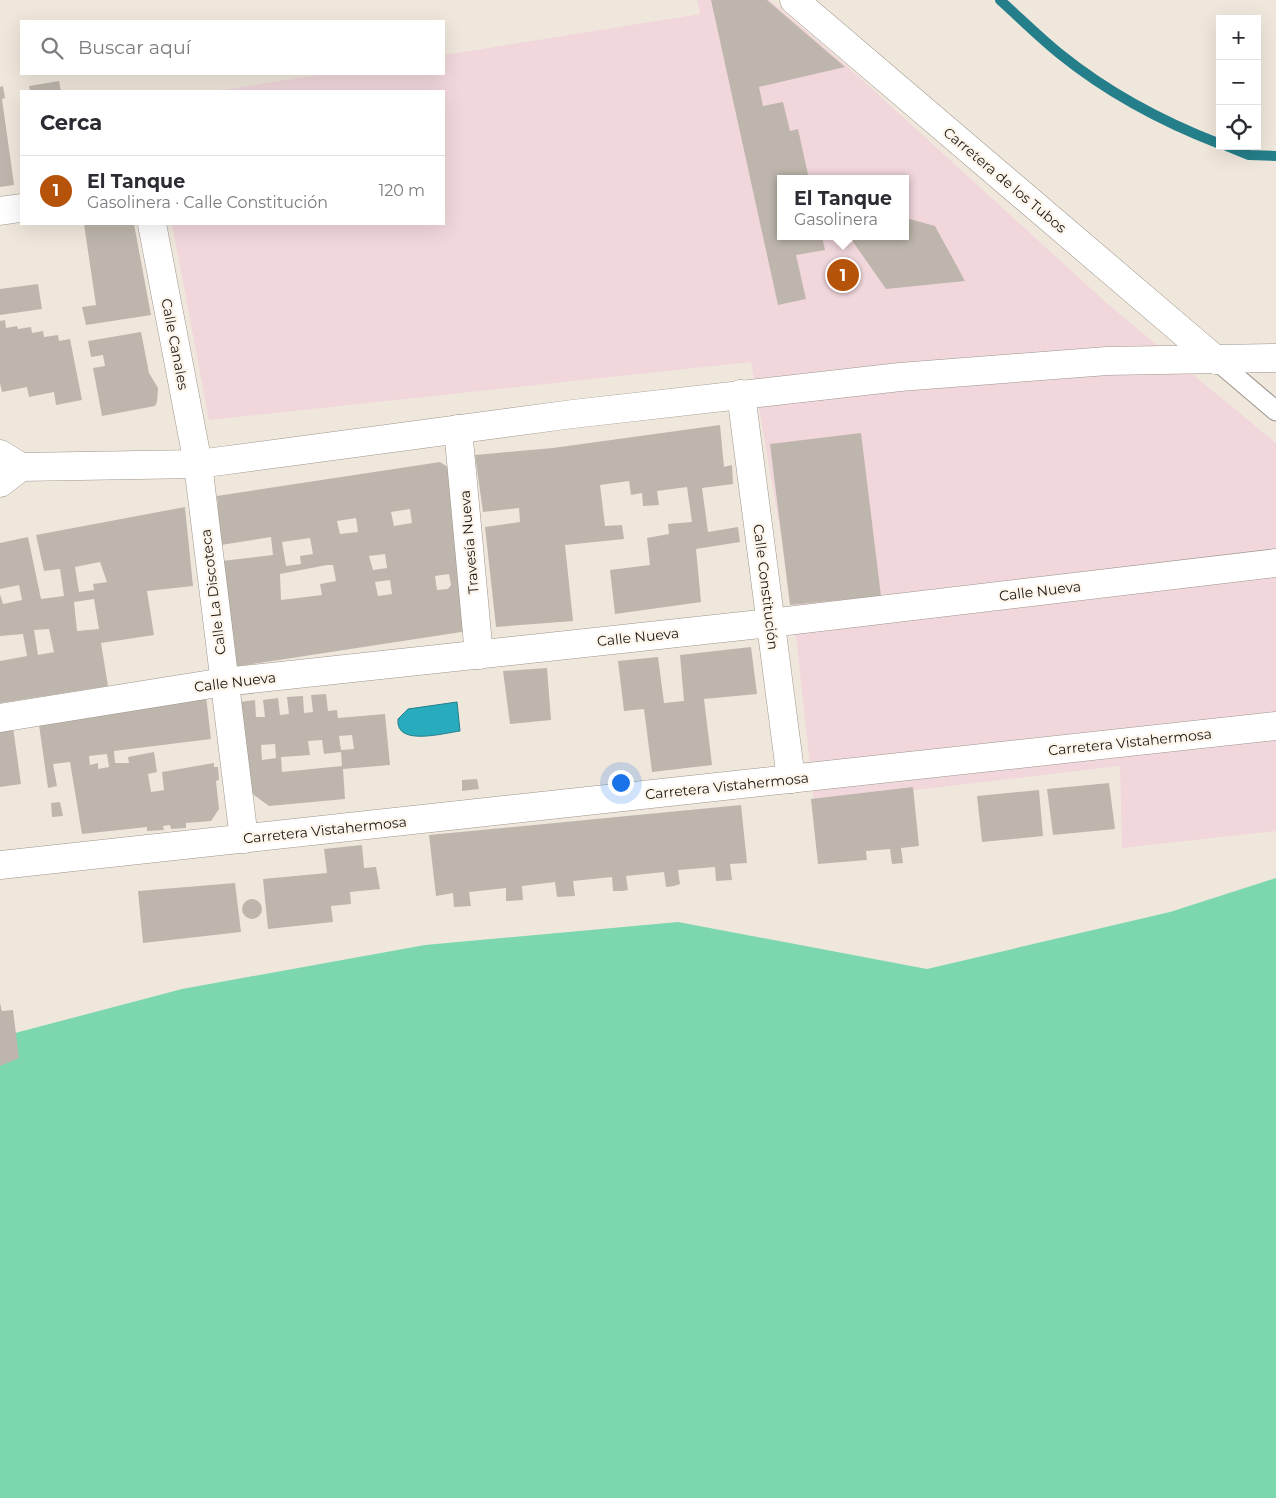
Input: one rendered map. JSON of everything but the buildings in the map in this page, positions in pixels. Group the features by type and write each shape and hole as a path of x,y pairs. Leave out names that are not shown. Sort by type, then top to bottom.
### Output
{"street":[{"name":"Carretera de los Tubos","path":"794,0 1216,360"},
{"path":"0,211 20,208"},
{"name":"Calle Canales","path":"152,225 198,464"},
{"path":"7,468 198,464 458,429 900,376 1107,361 1276,358"},
{"name":"Calle Constitución","path":"741,394 791,779"},
{"name":"Travesía Nueva","path":"458,429 479,655"},
{"name":"Calle La Discoteca","path":"198,464 244,839"},
{"name":"Calle Nueva","path":"0,718 224,682 770,623 1276,563"},
{"name":"Carretera Vistahermosa","path":"0,865 1276,726"}],"lane":[{"path":"1216,360 1276,410"}],"shaded area":[{"path":"697,0 770,0 847,66 1110,306 1276,443 1276,831 1122,848 1120,766 814,802 792,599 751,362 209,420 172,225 445,225 445,90 222,90 319,75 445,75 445,55 700,14"}],"green space":[{"path":"1276,878 1276,1498 0,1498 0,1037 182,989 425,945 678,922 927,969 1170,912"}],"water":[{"path":"457,702 460,731 412,736 404,733 399,728 398,719 408,709"}],"waterway":[{"path":"1000,0 1052,48 1097,81 1157,116 1216,142"},
{"path":"1237,150 1249,155 1276,156"}],"place":[{"name":"El Tanque","path":"843,275"}]}
